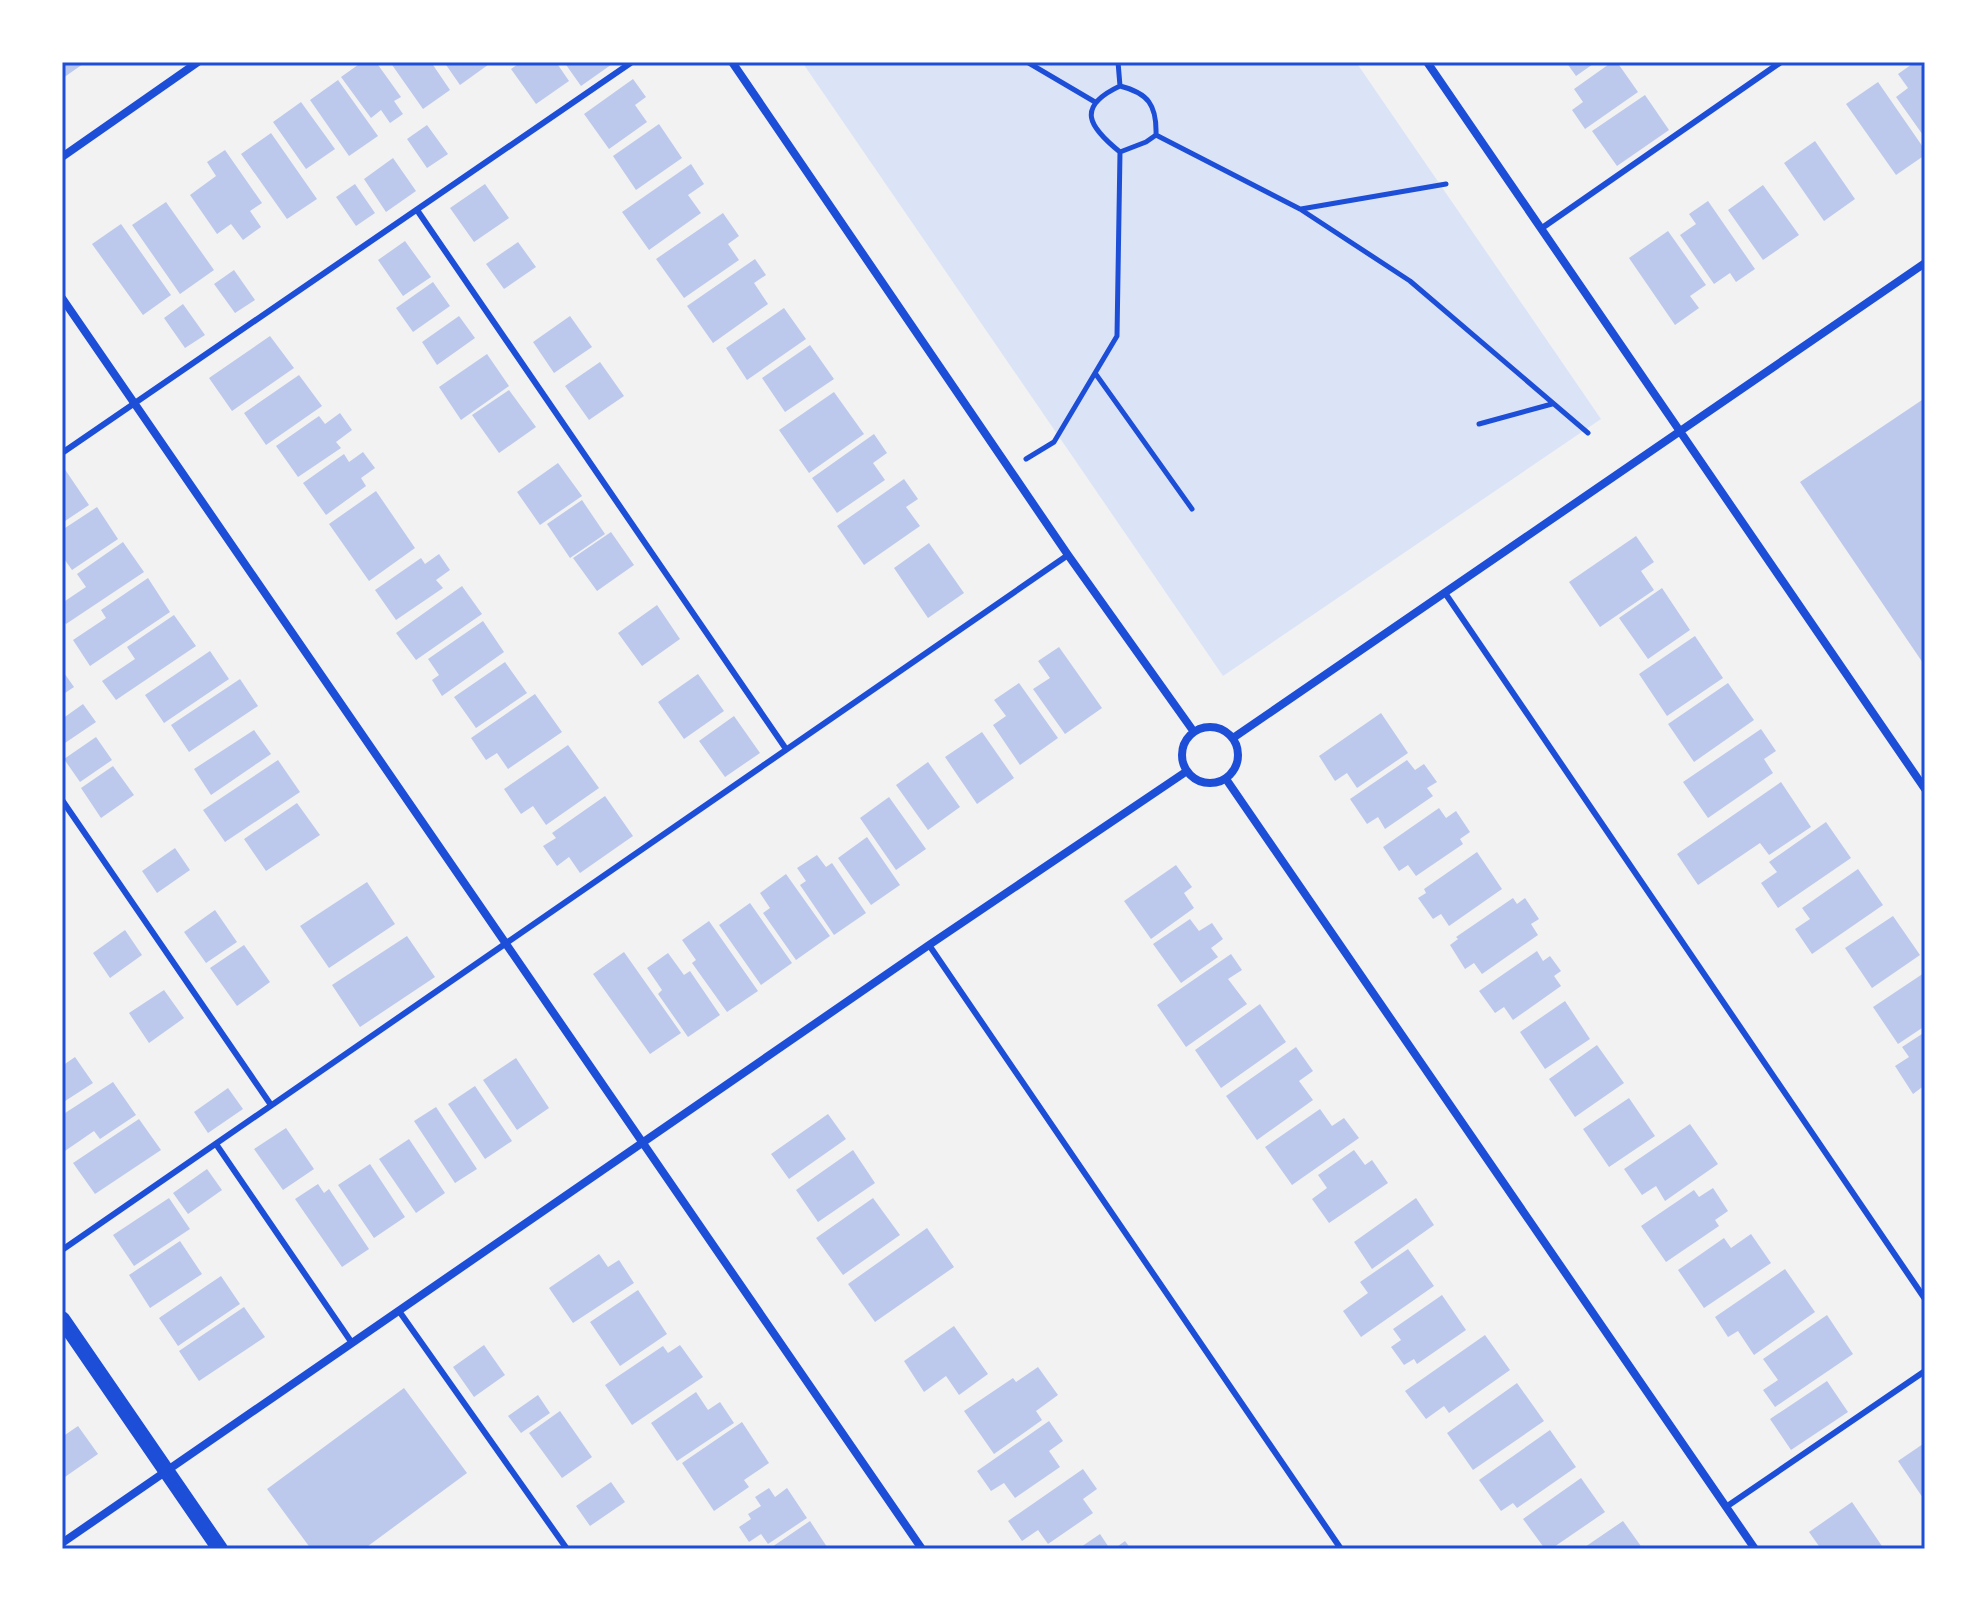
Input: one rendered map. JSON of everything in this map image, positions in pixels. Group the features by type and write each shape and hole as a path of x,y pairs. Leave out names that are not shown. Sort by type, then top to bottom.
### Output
{"main road":[{"path":"62,1319 220,1549"}],"street":[{"path":"62,157 198,62"},
{"path":"732,62 1068,555 1194,732"},
{"path":"1427,62 1925,789"},
{"path":"1233,738 1925,263"},
{"path":"62,298 922,1549"},
{"path":"1210,727 1219,728 1233,738 1239,756 1237,765 1226,779 1209,784 1193,778 1187,771 1182,755 1187,739 1194,732 1210,727"},
{"path":"62,1543 929,945 1187,771"},
{"path":"1226,779 1755,1549"}],"lane":[{"path":"62,453 632,62"},
{"path":"1542,228 1781,62"},
{"path":"417,210 786,749"},
{"path":"62,1250 1068,555"},
{"path":"1445,593 1925,1299"},
{"path":"62,800 271,1105"},
{"path":"929,945 1341,1549"},
{"path":"216,1144 352,1343"},
{"path":"399,1311 567,1549"},
{"path":"1726,1507 1925,1371"}],"path":[{"path":"1027,62 1095,102"},
{"path":"1118,62 1120,86"},
{"path":"1120,152 1095,131 1091,116 1095,102 1120,86 1137,90 1148,100 1155,112 1156,135"},
{"path":"1120,152 1156,135"},
{"path":"1156,135 1300,209 1410,281 1588,433"},
{"path":"1011,468 1054,442 1117,336 1120,152"},
{"path":"1300,209 1446,184"},
{"path":"1095,373 1192,509"},
{"path":"1479,424 1553,404"}],"shaded area":[{"path":"802,62 1356,62 1601,419 1223,676"}],"building":[{"path":"62,62 82,62 83,64 63,78"},
{"path":"362,62 376,62 401,97 394,101 403,114 390,123 381,110 371,118 341,77"},
{"path":"390,62 431,62 450,90 423,109"},
{"path":"444,62 492,62 460,85"},
{"path":"521,62 556,62 569,81 536,104 511,69"},
{"path":"564,62 615,62 581,86"},
{"path":"1566,62 1596,62 1576,76"},
{"path":"1612,62 1617,62 1638,92 1585,129 1572,110 1583,102 1574,89"},
{"path":"1915,62 1925,71 1925,138 1896,97 1908,88 1898,74"},
{"path":"633,79 646,97 635,105 647,122 609,149 584,114"},
{"path":"338,80 378,136 349,156 310,100"},
{"path":"1878,82 1925,150 1925,155 1896,175 1846,104"},
{"path":"1645,95 1669,130 1617,166 1592,131"},
{"path":"301,102 335,149 306,169 273,122"},
{"path":"659,124 682,158 636,190 613,156"},
{"path":"427,125 448,154 427,168 407,139"},
{"path":"271,133 317,199 287,219 241,154"},
{"path":"1815,141 1855,199 1824,221 1784,163"},
{"path":"225,150 262,203 250,211 261,227 243,240 231,224 217,234 190,195 216,176 207,162"},
{"path":"393,158 416,191 386,212 364,179"},
{"path":"691,164 704,184 688,195 701,213 649,250 622,212"},
{"path":"355,184 375,213 356,226 336,197"},
{"path":"485,184 509,218 474,242 450,208"},
{"path":"1763,185 1799,235 1763,260 1728,210"},
{"path":"1708,201 1755,269 1736,282 1730,273 1714,284 1680,235 1696,224 1689,214"},
{"path":"166,202 214,270 180,294 132,225"},
{"path":"723,213 739,236 728,244 739,260 684,298 656,259"},
{"path":"121,224 171,295 143,315 92,244"},
{"path":"1668,231 1706,285 1690,296 1699,308 1675,325 1629,258"},
{"path":"405,241 431,277 403,296 378,260"},
{"path":"518,242 536,267 504,289 486,264"},
{"path":"755,259 766,275 754,283 768,304 713,343 687,306"},
{"path":"234,270 255,300 235,313 214,284"},
{"path":"433,282 450,306 413,332 396,308"},
{"path":"183,304 205,335 185,348 164,318"},
{"path":"784,308 806,339 747,380 726,348"},
{"path":"459,316 475,338 437,365 422,342"},
{"path":"570,316 592,347 554,373 533,342"},
{"path":"270,336 294,368 232,411 209,378"},
{"path":"810,345 834,379 785,412 762,378"},
{"path":"487,354 509,386 461,420 439,387"},
{"path":"600,362 624,396 589,420 565,386"},
{"path":"299,375 322,406 266,445 244,413"},
{"path":"509,390 536,427 499,453 472,415"},
{"path":"834,392 864,434 809,473 779,430"},
{"path":"1925,398 1925,666 1800,482"},
{"path":"340,413 352,430 336,442 341,448 298,477 276,446 319,416 325,424"},
{"path":"874,434 887,453 873,463 885,480 837,513 812,478"},
{"path":"363,452 375,468 361,478 366,486 326,515 303,483 344,454 349,462"},
{"path":"558,463 582,496 540,525 517,492"},
{"path":"64,468 89,505 62,523 62,470"},
{"path":"904,479 918,499 906,507 920,526 864,565 837,526"},
{"path":"376,491 415,548 369,581 329,524"},
{"path":"582,500 605,534 570,558 547,524"},
{"path":"97,507 118,539 72,570 62,556 62,530"},
{"path":"611,532 634,565 597,591 573,558"},
{"path":"1636,536 1654,562 1641,571 1654,590 1600,627 1569,582"},
{"path":"123,542 144,572 66,624 62,618 62,603 86,587 77,574"},
{"path":"929,543 964,593 928,618 894,568"},
{"path":"439,554 450,570 436,580 443,588 396,620 375,590 421,558 425,564"},
{"path":"148,578 170,612 90,666 73,640 106,618 101,610"},
{"path":"462,586 482,614 416,660 396,633"},
{"path":"1662,588 1690,630 1648,659 1619,618"},
{"path":"657,605 680,639 642,666 618,633"},
{"path":"174,615 196,646 116,700 102,681 135,659 127,647"},
{"path":"483,621 504,652 442,696 432,680 439,675 428,659"},
{"path":"1695,636 1723,678 1667,716 1639,674"},
{"path":"1059,647 1102,708 1065,734 1033,689 1050,678 1038,661"},
{"path":"210,651 229,679 164,723 145,695"},
{"path":"505,662 527,693 476,728 454,697"},
{"path":"62,670 74,687 62,695"},
{"path":"698,674 724,711 684,739 658,702"},
{"path":"240,679 258,706 189,752 171,725"},
{"path":"1019,683 1058,738 1020,765 993,725 1006,716 994,700"},
{"path":"1728,683 1754,720 1694,762 1668,724"},
{"path":"535,694 562,732 508,769 497,753 486,760 471,738"},
{"path":"83,704 96,722 62,745 62,719"},
{"path":"1381,713 1408,753 1357,788 1347,773 1335,781 1319,756"},
{"path":"734,716 760,753 725,777 699,741"},
{"path":"1761,729 1776,751 1764,759 1773,773 1708,818 1683,782"},
{"path":"254,730 271,754 211,795 194,769"},
{"path":"982,732 1014,778 977,804 945,757"},
{"path":"96,737 112,760 80,782 64,759"},
{"path":"568,745 599,788 546,825 533,806 521,814 504,789"},
{"path":"278,760 300,792 225,842 203,810"},
{"path":"1407,760 1415,770 1424,764 1437,782 1427,788 1433,796 1385,829 1378,817 1367,824 1350,799"},
{"path":"928,762 960,807 928,830 896,785"},
{"path":"113,766 134,795 101,818 81,788"},
{"path":"1781,782 1811,827 1769,855 1760,843 1698,885 1677,854"},
{"path":"605,796 633,836 580,873 569,857 557,866 543,846 556,838 552,833"},
{"path":"889,797 926,849 896,870 860,818"},
{"path":"297,803 320,835 266,871 244,839"},
{"path":"1439,808 1446,818 1456,811 1470,832 1460,839 1463,844 1416,876 1408,865 1399,871 1383,847"},
{"path":"1826,822 1851,858 1778,908 1761,883 1777,872 1769,862"},
{"path":"867,837 900,885 871,905 838,858"},
{"path":"175,848 190,870 157,893 142,871"},
{"path":"1477,852 1502,889 1449,926 1441,914 1433,919 1418,898 1426,893 1424,889"},
{"path":"817,855 826,867 832,863 866,913 834,935 800,885 806,881 797,868"},
{"path":"1176,865 1192,887 1184,893 1194,908 1151,939 1124,901"},
{"path":"1858,869 1883,905 1812,954 1795,929 1810,919 1802,908"},
{"path":"786,874 830,936 796,960 763,913 770,908 760,893"},
{"path":"367,882 395,924 329,968 300,926"},
{"path":"1513,898 1517,904 1525,898 1539,919 1531,924 1538,935 1482,974 1474,963 1465,969 1450,945 1458,939 1456,937"},
{"path":"750,903 792,963 761,985 719,925"},
{"path":"215,910 237,942 206,963 184,932"},
{"path":"1893,916 1920,955 1872,988 1845,948"},
{"path":"1190,919 1199,931 1212,923 1223,939 1211,948 1218,957 1181,983 1153,944"},
{"path":"709,921 758,991 727,1012 692,963 696,960 682,940"},
{"path":"125,930 142,955 110,978 93,953"},
{"path":"407,936 435,977 360,1027 332,985"},
{"path":"244,945 270,982 237,1006 210,968"},
{"path":"1537,951 1543,961 1550,956 1561,971 1554,976 1561,986 1513,1020 1504,1007 1495,1013 1479,991"},
{"path":"624,952 681,1033 650,1054 593,974"},
{"path":"668,953 684,975 690,971 720,1015 688,1037 658,994 662,990 647,968"},
{"path":"1231,954 1242,970 1228,979 1247,1004 1186,1047 1157,1005"},
{"path":"1924,973 1925,1026 1898,1044 1873,1007"},
{"path":"164,990 184,1018 149,1043 129,1013"},
{"path":"1565,1001 1590,1039 1545,1069 1520,1032"},
{"path":"1260,1004 1286,1042 1221,1088 1195,1050"},
{"path":"1925,1032 1925,1085 1913,1094 1895,1066 1909,1057 1902,1047"},
{"path":"1597,1045 1624,1083 1575,1117 1549,1079"},
{"path":"1296,1047 1313,1071 1299,1081 1313,1100 1257,1140 1226,1096"},
{"path":"75,1057 93,1083 62,1103 62,1066"},
{"path":"516,1058 549,1108 517,1130 483,1080"},
{"path":"113,1082 136,1115 100,1139 94,1131 62,1153 62,1115"},
{"path":"475,1086 512,1141 485,1159 448,1104"},
{"path":"228,1088 243,1109 208,1133 194,1112"},
{"path":"1629,1098 1655,1136 1609,1167 1583,1129"},
{"path":"436,1107 477,1169 455,1183 414,1121"},
{"path":"1320,1109 1332,1126 1344,1118 1359,1138 1292,1185 1265,1147"},
{"path":"828,1114 846,1139 789,1179 771,1154"},
{"path":"139,1119 161,1150 95,1194 73,1163"},
{"path":"1690,1124 1718,1164 1665,1201 1656,1186 1642,1195 1624,1169"},
{"path":"286,1128 314,1169 283,1190 254,1149"},
{"path":"409,1139 445,1193 416,1213 379,1159"},
{"path":"853,1150 875,1183 818,1222 796,1190"},
{"path":"1354,1150 1365,1165 1372,1160 1388,1183 1329,1223 1312,1199 1327,1188 1318,1175"},
{"path":"370,1164 405,1217 374,1238 338,1185"},
{"path":"207,1169 222,1190 188,1214 173,1193"},
{"path":"318,1184 324,1193 329,1189 369,1249 342,1267 295,1199"},
{"path":"1713,1188 1728,1211 1715,1220 1719,1226 1666,1262 1641,1226 1694,1190 1699,1197"},
{"path":"169,1198 190,1229 134,1266 113,1235"},
{"path":"873,1198 900,1235 843,1275 816,1238"},
{"path":"1416,1198 1434,1225 1372,1269 1354,1242"},
{"path":"927,1228 954,1267 875,1322 848,1284"},
{"path":"1751,1234 1771,1263 1704,1308 1678,1270 1724,1238 1731,1248"},
{"path":"180,1241 202,1274 150,1308 129,1275"},
{"path":"1408,1249 1434,1286 1361,1337 1343,1311 1368,1293 1360,1282"},
{"path":"599,1254 608,1267 619,1260 634,1283 573,1323 549,1288"},
{"path":"1785,1269 1815,1312 1754,1355 1738,1331 1728,1337 1715,1317"},
{"path":"221,1276 240,1304 178,1346 159,1318"},
{"path":"638,1290 667,1334 620,1366 590,1322"},
{"path":"1442,1295 1466,1330 1417,1364 1414,1359 1404,1365 1391,1347 1401,1340 1393,1329"},
{"path":"244,1307 265,1337 199,1381 179,1351"},
{"path":"1827,1315 1853,1354 1775,1407 1763,1390 1778,1380 1763,1359"},
{"path":"954,1326 988,1374 959,1395 946,1376 924,1392 904,1361"},
{"path":"1485,1335 1510,1370 1449,1413 1444,1406 1426,1419 1405,1391"},
{"path":"484,1345 505,1375 474,1397 453,1367"},
{"path":"680,1345 703,1377 632,1425 605,1385 663,1346 668,1353"},
{"path":"1038,1367 1058,1395 1036,1411 1042,1420 994,1454 964,1411 1013,1378 1016,1382"},
{"path":"1827,1381 1848,1412 1791,1450 1770,1419"},
{"path":"1517,1383 1544,1421 1473,1470 1447,1433"},
{"path":"404,1388 467,1473 364,1549 311,1549 267,1489"},
{"path":"696,1392 708,1410 720,1402 734,1423 677,1461 651,1423"},
{"path":"538,1395 550,1413 521,1433 508,1416"},
{"path":"560,1411 592,1457 562,1478 529,1433"},
{"path":"1049,1421 1063,1441 1049,1451 1060,1467 1015,1498 1004,1483 991,1491 977,1471"},
{"path":"742,1422 769,1463 744,1480 749,1487 714,1511 682,1463"},
{"path":"78,1426 98,1454 62,1479 62,1437"},
{"path":"1550,1430 1576,1467 1517,1508 1513,1503 1501,1511 1479,1480"},
{"path":"1923,1444 1925,1446 1925,1501 1898,1461"},
{"path":"1083,1469 1097,1489 1083,1499 1093,1513 1048,1544 1038,1530 1022,1541 1008,1521"},
{"path":"1581,1478 1605,1512 1551,1549 1545,1549 1523,1519"},
{"path":"611,1482 625,1502 590,1526 576,1506"},
{"path":"769,1488 775,1497 787,1488 807,1518 768,1544 761,1534 749,1542 739,1527 751,1519 748,1514 761,1506 755,1497"},
{"path":"1852,1502 1884,1549 1821,1549 1809,1532"},
{"path":"810,1521 827,1547 769,1549"},
{"path":"1623,1521 1643,1549 1582,1549"},
{"path":"1100,1534 1110,1549 1078,1549"},
{"path":"1125,1541 1131,1549 1114,1549"}]}
